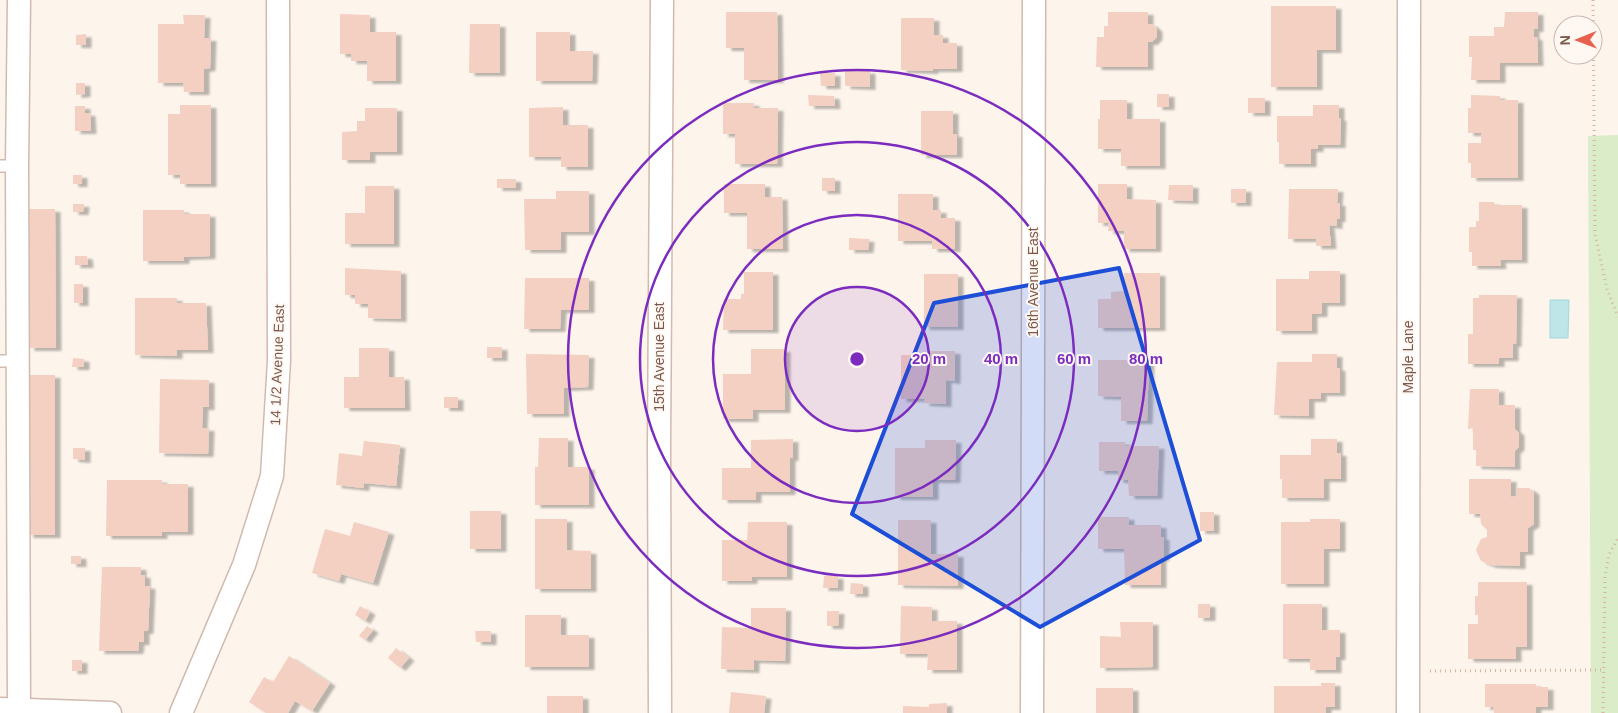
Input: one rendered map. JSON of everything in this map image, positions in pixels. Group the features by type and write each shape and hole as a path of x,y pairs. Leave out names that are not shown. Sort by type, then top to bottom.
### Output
{"street":[{"path":"19,0 9,166 9,709 110,713"},
{"name":"14 1/2 Avenue East","path":"181,713 244,565 272,476 279,361 278,0"},
{"name":"15th Avenue East","path":"660,713 659,447 662,0"},
{"name":"16th Avenue East","path":"1032,713 1034,0"},
{"name":"Maple Lane","path":"1408,713 1410,0"}],"path":[{"path":"1593,0 1595,234 1607,289 1618,317"},
{"path":"1603,713 1605,576 1609,555 1618,538"},
{"path":"1407,671 1603,670"}],"highlighted area":[{"path":"1119,268 1200,540 1040,627 852,514 934,303"}],"green space":[{"path":"1618,135 1618,713 1591,713 1588,136"}],"water":[{"path":"1550,300 1569,300 1568,338 1550,338"}],"building":[{"path":"1271,6 1336,6 1336,50 1317,50 1317,87 1271,87"},
{"path":"726,12 777,12 778,80 744,80 744,48 726,48"},
{"path":"1108,12 1148,12 1148,24 1152,24 1157,29 1157,37 1152,42 1148,42 1148,67 1096,67 1097,37 1104,37 1104,26 1108,26"},
{"path":"1505,12 1538,12 1538,29 1534,29 1534,37 1537,37 1538,63 1500,63 1500,80 1471,80 1472,57 1469,57 1469,36 1494,36 1494,27 1504,27"},
{"path":"340,14 370,15 370,32 396,32 396,81 367,81 367,61 351,61 351,54 340,54"},
{"path":"183,15 205,15 204,38 211,38 210,68 204,69 204,92 184,92 183,83 158,83 158,24 184,24"},
{"path":"901,18 934,18 934,35 943,35 943,43 957,43 957,69 933,69 933,71 901,70"},
{"path":"470,24 500,24 500,73 469,73"},
{"path":"536,32 570,32 570,51 593,51 592,81 536,81"},
{"path":"86,34 86,45 76,45 76,35"},
{"path":"845,70 870,71 870,87 845,86"},
{"path":"820,73 835,73 835,86 821,86"},
{"path":"76,83 85,83 85,94 76,95"},
{"path":"1157,94 1169,94 1169,107 1157,107"},
{"path":"808,95 834,96 835,106 809,106"},
{"path":"1471,95 1500,96 1500,100 1518,100 1518,178 1471,178 1471,163 1468,163 1468,143 1481,143 1481,133 1468,133 1468,108 1471,108"},
{"path":"1248,98 1265,98 1265,113 1248,113"},
{"path":"1100,100 1127,100 1127,119 1160,119 1160,166 1121,166 1121,149 1098,149"},
{"path":"723,103 754,103 754,108 778,108 777,164 735,164 735,134 723,134"},
{"path":"180,105 211,105 211,184 180,184 180,175 168,175 168,114 180,114"},
{"path":"1313,105 1339,105 1339,118 1341,118 1340,145 1318,145 1318,149 1311,149 1311,164 1279,164 1277,116 1313,116"},
{"path":"75,106 85,106 85,113 90,113 91,131 75,131"},
{"path":"563,107 563,125 588,125 588,167 561,167 561,157 529,157 529,108"},
{"path":"365,108 397,108 397,152 370,152 370,160 342,160 342,132 357,131 357,121 365,121"},
{"path":"921,111 953,111 953,134 957,134 957,155 921,155"},
{"path":"73,175 82,175 82,184 73,184"},
{"path":"822,178 835,178 835,191 822,191"},
{"path":"497,179 516,179 516,188 497,188"},
{"path":"724,184 765,184 765,197 782,197 783,249 747,249 747,213 724,213"},
{"path":"1098,184 1127,184 1127,199 1156,200 1156,249 1124,249 1124,231 1108,231 1109,223 1098,223"},
{"path":"1169,185 1193,185 1193,201 1168,200"},
{"path":"365,186 394,186 394,244 345,244 345,213 365,213"},
{"path":"1231,189 1246,189 1246,203 1231,203"},
{"path":"1289,189 1338,189 1337,203 1340,203 1340,219 1337,219 1337,226 1329,225 1331,246 1316,246 1316,239 1288,239"},
{"path":"556,191 589,191 589,232 561,232 561,250 525,250 524,199 556,199"},
{"path":"898,194 933,194 933,210 941,210 941,218 955,218 955,249 932,249 932,241 898,241"},
{"path":"1479,202 1494,202 1494,205 1522,205 1522,260 1500,260 1501,266 1472,266 1472,252 1469,252 1469,227 1476,227 1476,221 1479,221"},
{"path":"73,204 84,204 83,212 73,212"},
{"path":"28,209 55,209 56,348 29,348"},
{"path":"143,210 184,210 184,214 210,214 210,256 184,257 184,261 143,261"},
{"path":"849,238 869,239 868,250 849,250"},
{"path":"75,256 87,256 88,265 75,265"},
{"path":"345,268 401,271 401,319 368,318 368,304 355,304 355,295 345,295"},
{"path":"1309,271 1340,271 1340,303 1322,303 1322,314 1312,314 1312,331 1276,331 1276,279 1309,279"},
{"path":"744,272 773,272 773,330 723,330 724,299 741,299 741,294 744,294"},
{"path":"1124,273 1160,273 1160,328 1098,328 1098,299 1111,299 1111,292 1124,291"},
{"path":"924,274 958,274 958,327 924,327"},
{"path":"525,278 589,278 589,310 561,310 560,329 524,329"},
{"path":"74,284 83,284 83,303 74,303"},
{"path":"1479,295 1517,295 1516,344 1513,344 1513,358 1499,358 1499,364 1468,364 1468,334 1473,334 1473,298 1479,298"},
{"path":"135,298 177,298 177,303 206,303 208,350 177,350 177,356 135,355"},
{"path":"487,347 502,347 502,358 487,358"},
{"path":"359,348 389,348 389,377 404,377 405,408 344,408 344,377 359,377"},
{"path":"751,349 785,349 785,410 753,410 753,419 723,419 723,374 751,374"},
{"path":"928,351 955,351 955,381 946,380 946,404 924,403 925,399 901,399 901,355 928,355"},
{"path":"526,354 589,355 588,387 564,388 564,414 527,414"},
{"path":"1312,354 1337,354 1337,368 1340,368 1340,393 1321,393 1321,399 1309,399 1309,416 1274,415 1277,362 1312,362"},
{"path":"73,358 84,359 84,367 72,367"},
{"path":"1098,360 1149,360 1147,421 1121,421 1121,397 1098,396"},
{"path":"27,375 55,375 55,535 28,535"},
{"path":"160,379 209,380 209,407 203,407 202,428 209,428 208,454 159,453"},
{"path":"1470,389 1499,389 1499,405 1515,405 1515,429 1519,433 1519,447 1515,451 1515,467 1476,466 1476,450 1473,450 1473,428 1468,429"},
{"path":"444,397 458,397 458,408 444,408"},
{"path":"539,438 568,438 568,467 589,467 589,505 535,505 535,467 538,467"},
{"path":"793,439 793,458 790,458 790,492 756,492 756,500 722,500 722,468 751,468 751,440"},
{"path":"1311,439 1337,439 1337,453 1341,453 1341,479 1324,479 1324,498 1282,498 1280,455 1311,455"},
{"path":"925,440 956,440 955,480 933,480 933,497 895,497 895,448 925,448"},
{"path":"364,441 400,445 396,486 364,483 364,488 336,485 339,453 362,456"},
{"path":"1099,442 1125,442 1125,446 1159,446 1157,496 1129,496 1128,480 1118,480 1118,471 1099,471"},
{"path":"73,448 85,448 85,460 73,459"},
{"path":"1469,479 1511,479 1511,497 1517,496 1517,488 1529,488 1534,492 1534,524 1528,528 1528,552 1520,552 1520,566 1491,565 1481,561 1476,550 1481,539 1487,537 1487,530 1481,524 1480,514 1469,514"},
{"path":"107,480 162,480 162,484 188,484 188,532 162,532 162,536 106,536"},
{"path":"470,511 501,511 501,549 470,549"},
{"path":"1200,512 1214,512 1214,531 1200,531"},
{"path":"1098,517 1129,517 1129,525 1161,525 1161,537 1164,537 1164,558 1161,558 1161,585 1125,585 1124,549 1098,549"},
{"path":"535,519 567,519 567,550 591,551 591,589 535,589"},
{"path":"1310,519 1340,519 1340,549 1324,549 1324,584 1281,584 1281,522 1310,522"},
{"path":"898,520 931,520 931,554 958,554 958,586 898,585"},
{"path":"354,522 389,532 373,583 341,574 339,581 312,573 325,529 350,536"},
{"path":"748,522 787,522 787,577 752,577 752,581 722,581 722,540 747,540"},
{"path":"71,556 81,556 81,564 71,564"},
{"path":"102,567 141,567 141,575 145,575 145,586 150,586 148,631 144,631 144,642 139,642 138,651 99,651"},
{"path":"824,576 838,576 838,588 823,588"},
{"path":"1478,582 1527,582 1527,647 1516,647 1516,659 1468,659 1468,624 1478,624 1478,615 1475,615 1475,596 1478,596"},
{"path":"851,583 863,584 863,594 850,594"},
{"path":"1198,604 1210,604 1210,618 1198,618"},
{"path":"1283,604 1322,604 1322,630 1340,630 1340,657 1336,657 1336,670 1310,670 1310,659 1283,659"},
{"path":"360,606 370,612 365,621 355,615"},
{"path":"901,606 932,607 932,621 957,621 957,670 927,670 928,654 900,654"},
{"path":"751,608 786,608 785,661 754,660 754,670 721,669 722,627 751,628"},
{"path":"827,611 839,611 838,626 827,626"},
{"path":"525,615 561,615 561,635 589,635 589,667 525,667"},
{"path":"1120,622 1153,622 1153,667 1100,668 1100,636 1121,637"},
{"path":"367,626 373,630 365,640 359,636"},
{"path":"475,631 491,631 491,642 476,642"},
{"path":"396,648 409,658 400,668 388,658"},
{"path":"289,656 330,683 312,711 295,701 288,713 266,713 249,702 264,677 273,682"},
{"path":"72,660 82,660 82,671 72,671"},
{"path":"1321,683 1335,683 1335,707 1326,707 1326,713 1274,713 1274,686 1321,686"},
{"path":"1485,684 1536,684 1536,687 1548,687 1548,707 1536,707 1536,713 1494,713 1493,707 1485,707"},
{"path":"1096,688 1133,688 1133,713 1096,713"},
{"path":"731,692 766,696 764,713 729,713"},
{"path":"547,696 583,696 583,713 547,713"},
{"path":"947,703 947,713 903,713 903,706 929,707 929,704"}]}
